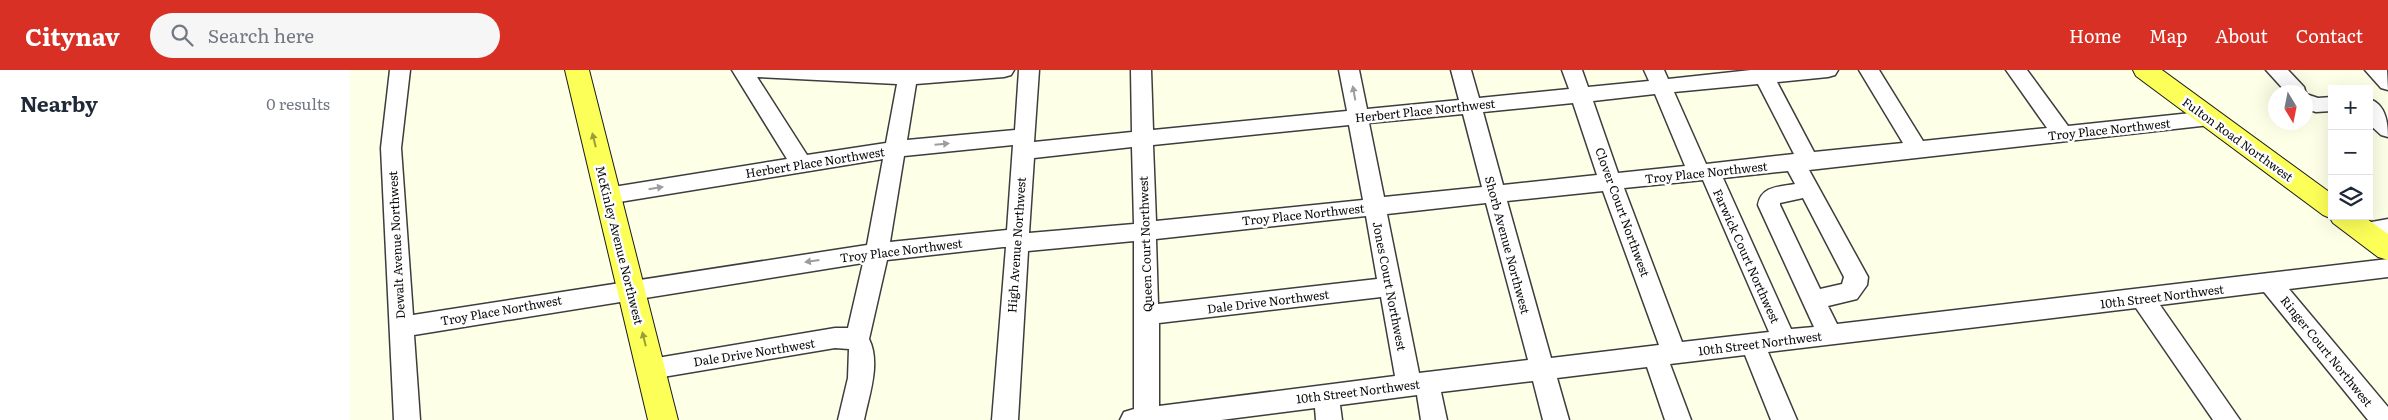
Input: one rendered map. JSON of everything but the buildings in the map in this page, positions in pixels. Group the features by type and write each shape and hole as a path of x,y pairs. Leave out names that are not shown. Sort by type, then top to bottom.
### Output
{"main road":[{"name":"McKinley Avenue Northwest","path":"577,70 663,420"},
{"name":"Fulton Road Northwest","path":"2145,70 2328,205"},
{"path":"2365,225 2388,249"}],"street":[{"name":"Dewalt Avenue Northwest","path":"400,70 396,91 391,148 400,327 407,420"},
{"path":"742,70 801,164"},
{"path":"748,70 908,74 1004,70"},
{"name":"High Avenue Northwest","path":"1005,420 1029,70"},
{"name":"Queen Court Northwest","path":"1140,419 1147,315 1141,70"},
{"name":"Jones Court Northwest","path":"1349,70 1390,287 1418,384 1434,420"},
{"name":"Shorb Avenue Northwest","path":"1461,70 1556,420"},
{"name":"Clover Court Northwest","path":"1572,70 1612,182 1665,354 1678,420"},
{"name":"Herbert Place Northwest","path":"608,196 894,149 1142,138 1581,94 1657,78 1828,70"},
{"path":"1869,70 1918,150"},
{"path":"2016,70 2063,134"},
{"path":"2276,70 2290,85"},
{"path":"2374,70 2388,84"},
{"path":"1763,73 1802,162 1809,189 1856,277 1855,285 1848,292 1813,300"},
{"path":"851,420 862,359 861,344 857,339 878,252 908,74"},
{"name":"Farwick Court Northwest","path":"1657,78 1705,172 1784,340"},
{"path":"2313,101 2328,103"},
{"path":"2373,106 2388,104"},
{"path":"2373,114 2388,130"},
{"name":"Troy Place Northwest","path":"400,327 631,289 878,252 1003,238 1034,243 2210,118"},
{"path":"1809,189 1774,196 1770,199 1769,205 1830,335"},
{"name":"10th Street Northwest","path":"1140,419 1223,414 1326,395 2388,268"},
{"name":"Ringer Court Northwest","path":"2270,283 2383,420"},
{"name":"Dale Drive Northwest","path":"1147,315 1390,287"},
{"path":"2143,298 2227,420"},
{"name":"Dale Drive Northwest","path":"651,368 836,338 857,339"},
{"path":"1752,344 1784,420"},
{"path":"1326,395 1329,420"}]}
